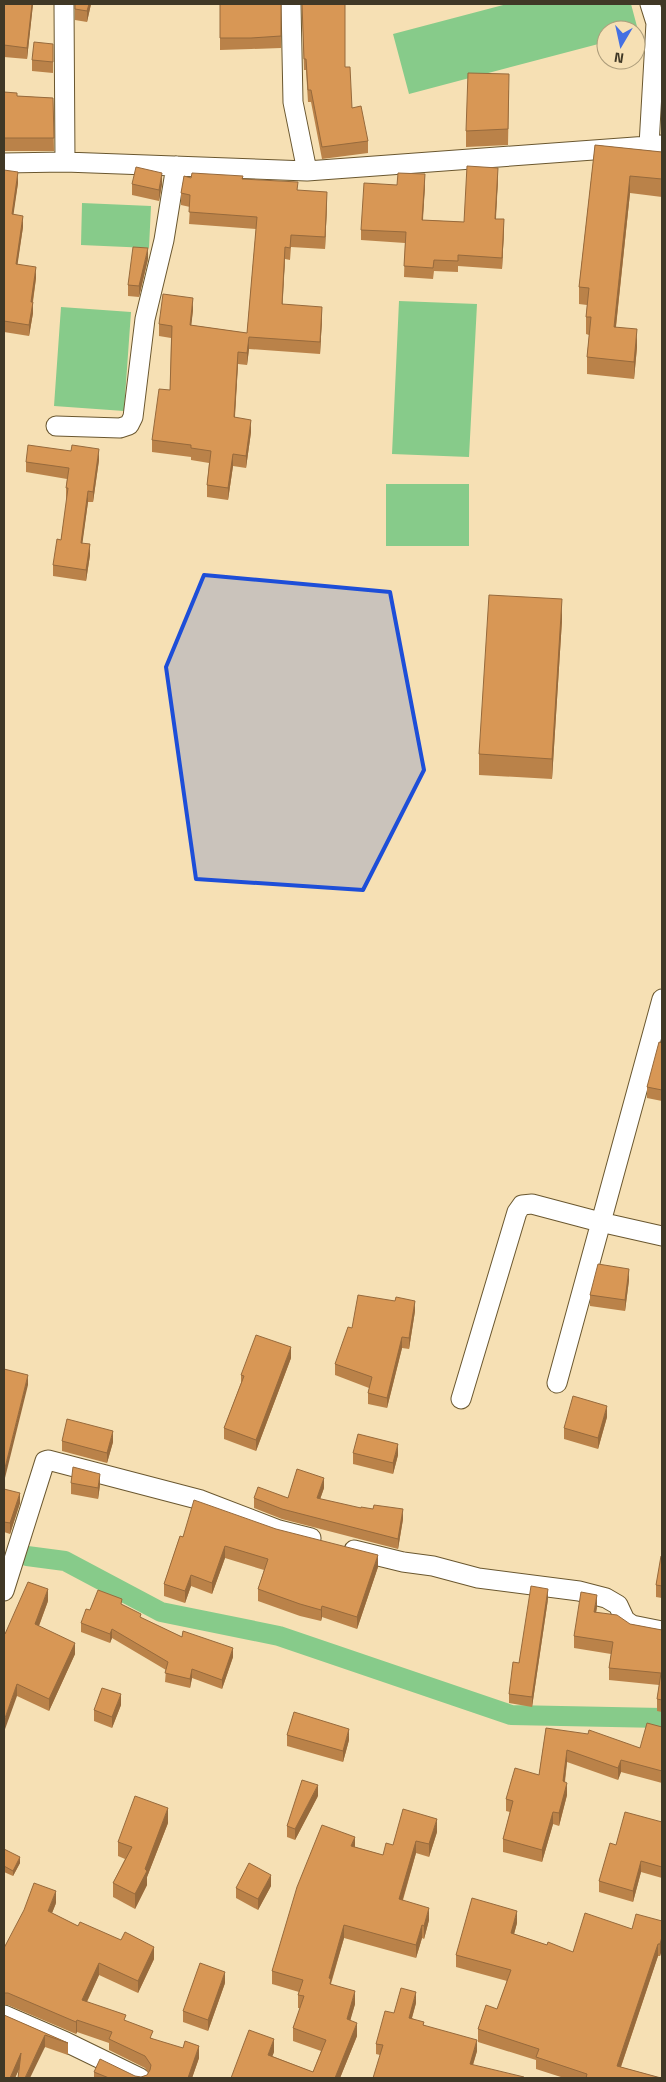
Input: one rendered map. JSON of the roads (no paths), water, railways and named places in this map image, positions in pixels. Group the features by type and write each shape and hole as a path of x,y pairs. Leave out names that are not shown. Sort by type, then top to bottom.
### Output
{"street":[{"path":"64,4 64,162"},
{"path":"291,4 293,102 307,171"},
{"path":"4,163 64,162 307,171 656,145 656,23 650,4"},
{"path":"56,426 120,428 129,425 133,417 145,319 164,240 176,166"},
{"path":"557,1383 662,999"},
{"path":"461,1399 517,1212 522,1205 532,1204 662,1236"},
{"path":"4,1591 45,1461 48,1460 201,1500 278,1530 403,1562 433,1566 478,1578 579,1591 606,1598 618,1605 625,1620 632,1625 662,1631"},
{"path":"4,2015 66,2042 140,2078"}],"waterway":[{"path":"27,1556 65,1561 161,1612 279,1636 511,1715 662,1718"}]}
